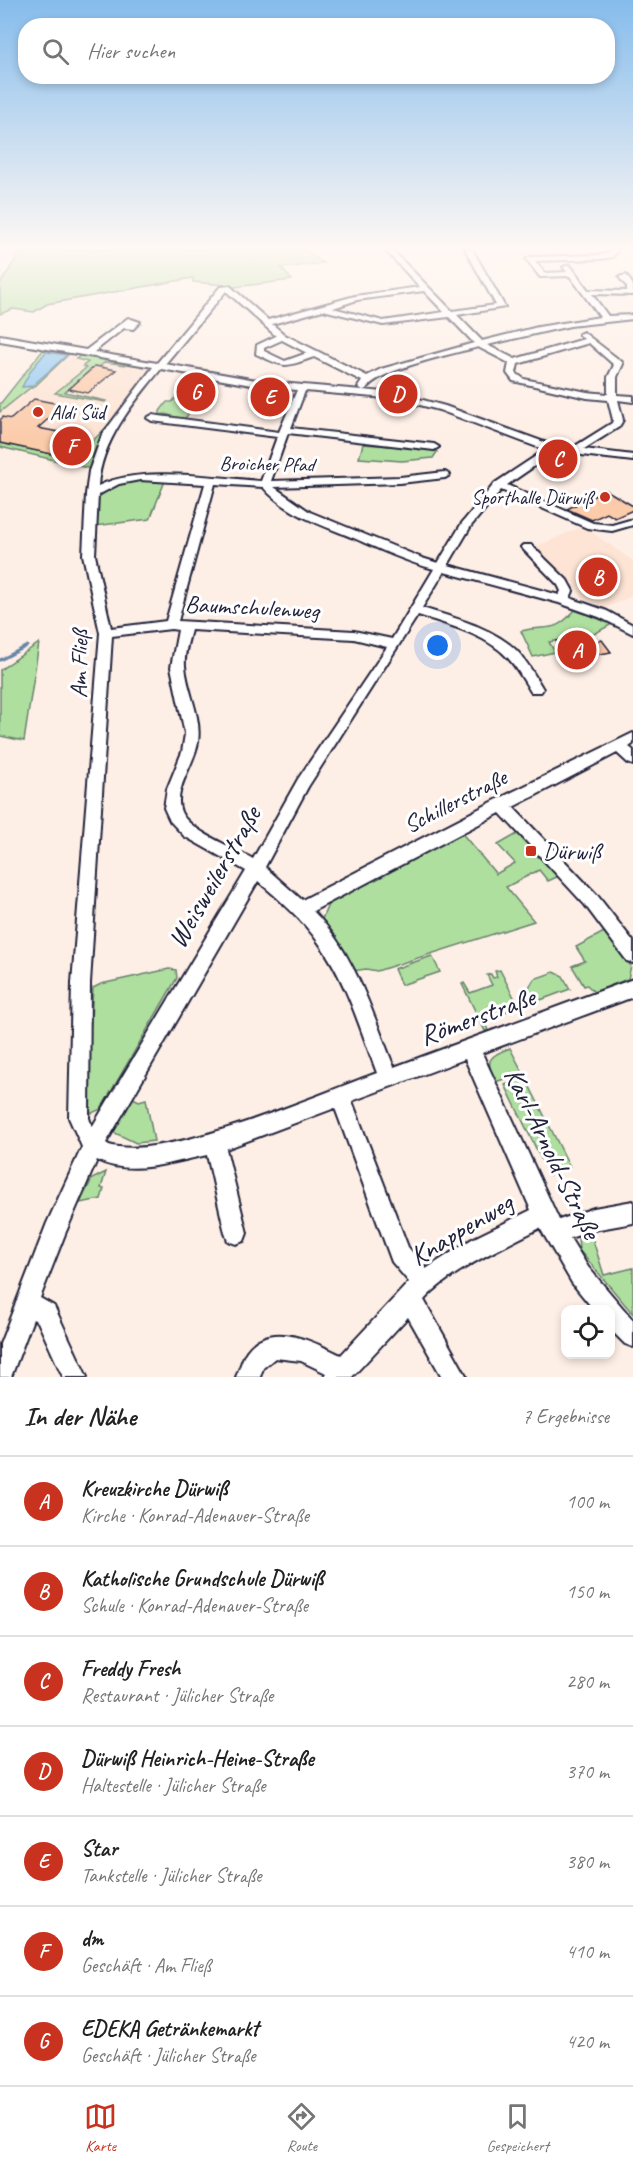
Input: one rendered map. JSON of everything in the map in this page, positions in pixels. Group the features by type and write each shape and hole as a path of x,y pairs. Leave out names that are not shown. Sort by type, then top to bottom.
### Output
{"street":[{"name":"Am Fließ","path":"93,1145 83,1135 79,1118 81,983 106,633 89,555 94,471 107,435 159,366 203,313"},
{"name":"Am Fließ","path":"254,313 265,323"},
{"path":"265,323 302,313"},
{"path":"347,313 366,322 383,323 456,313"},
{"path":"602,313 606,319"},
{"path":"450,314 481,345 514,362 590,340"},
{"path":"361,393 367,380 384,371 524,333 572,323 633,317"},
{"path":"265,323 282,337 367,380"},
{"path":"572,323 619,364"},
{"path":"88,353 122,325"},
{"path":"282,337 260,346 259,352 285,364 313,354"},
{"path":"0,338 302,388 397,396 442,408 553,449 633,458"},
{"path":"573,452 618,423 613,398 612,375 619,364 631,361"},
{"path":"514,362 511,373 516,379 522,381 587,395 633,399"},
{"path":"302,388 266,476 266,484 273,492 306,514 418,561 563,600 603,614 633,630"},
{"path":"152,418 434,447"},
{"name":"Weisweilerstraße","path":"0,1374 55,1231 93,1145 134,1072 256,869 303,783 395,644 466,525 499,485 553,449"},
{"name":"Broicher Pfad","path":"91,494 116,481 140,477 266,484 400,480 445,475"},
{"path":"212,481 178,626 178,664 190,722 191,743 172,800 174,814 185,829 242,858 256,869 300,909 326,938 347,976 389,1078"},
{"path":"499,485 591,526 612,528 633,523"},
{"path":"527,547 563,583 567,591 563,600"},
{"path":"414,610 458,623 502,646 511,653 536,689"},
{"name":"Baumschulenweg","path":"106,633 144,627 178,626 354,635 395,644"},
{"name":"Schillerstraße","path":"300,909 633,738"},
{"path":"618,745 633,759"},
{"path":"501,804 591,900 633,955"},
{"name":"Römerstraße","path":"93,1145 116,1157 177,1151 214,1143 341,1098 633,988"},
{"name":"Karl-Arnold-Straße","path":"470,1049 550,1223 580,1275 605,1305"},
{"path":"341,1098 400,1254 417,1290"},
{"path":"214,1143 236,1233"},
{"name":"Knappenweg","path":"248,1377 258,1356 270,1346 288,1344 339,1373 417,1290 480,1247 550,1223 594,1219 633,1212"},
{"name":"Knappenweg","path":"417,1290 432,1339 455,1377"},
{"path":"28,1303 46,1314 75,1377"},
{"name":"Karl-Arnold-Straße","path":"615,1316 633,1336"}],"shaded area":[{"path":"71,353 148,368 117,416 72,459 0,444 0,408"},
{"path":"583,526 633,561 633,595 606,608 582,598 580,593 533,548"}],"green space":[{"path":"43,350 69,354 33,388 0,412 0,404"},
{"path":"81,355 126,363 125,365 105,362 99,367 95,366 65,392 105,402 55,393 86,368 83,366 88,362 76,359"},
{"path":"180,393 187,394 179,404 193,407 184,420 166,414 160,415 160,411 167,402 172,402"},
{"path":"118,415 91,469 0,447 0,443 75,459"},
{"path":"363,444 432,449 437,452 433,458 402,461 359,458"},
{"path":"141,480 165,481 150,519 95,526 98,498 118,485"},
{"path":"575,610 612,624 594,634 549,642 555,652 533,657 521,631 556,626"},
{"path":"39,643 24,741 0,736 0,670"},
{"path":"460,831 496,874 515,863 498,845 519,833 559,876 548,881 539,870 506,887 534,921 377,971 366,969 353,971 342,949 322,919 332,895"},
{"path":"604,932 631,966 628,979 594,992 587,985 584,986 572,966 585,961 576,947"},
{"path":"432,956 440,972 401,985 394,969"},
{"path":"169,969 176,970 177,978 101,1109 90,1114 85,1110 93,988 101,984"},
{"path":"500,970 519,1007 483,1019 488,1030 485,1031 462,984 464,983 470,993 492,985 487,975 497,977 495,971"},
{"path":"554,972 563,976 570,989 535,1002 528,989 534,979"},
{"path":"510,1048 523,1073 495,1082 490,1069 490,1060 493,1056"},
{"path":"525,1077 570,1167 549,1175 505,1085"},
{"path":"131,1097 139,1101 146,1099 154,1141 136,1143 113,1132"},
{"path":"106,1172 101,1188 104,1189 101,1199 80,1203 92,1179"},
{"path":"590,1231 604,1275 633,1268 633,1314 579,1250 578,1237"}],"water":[{"path":"46,352 67,355 32,386 22,387 31,370"}],"building":[{"path":"95,366 116,370 88,393 69,389"},
{"path":"34,399 64,405 38,428 90,438 70,458 0,443 0,420 3,417 11,419"},
{"name":"Sporthalle Dürwiß","path":"606,490 633,506 633,510 615,518 607,513 592,520 567,509"},
{"path":"582,636 587,643 602,640 611,652 569,660 556,641"}],"waterway":[{"path":"0,660 27,646"}],"place":[{"name":"EDEKA Getränkemarkt","path":"196,392"},
{"name":"Dürwiß Heinrich-Heine-Straße","path":"398,394"},
{"name":"Star","path":"270,397"},
{"name":"Aldi Süd","path":"38,412"},
{"name":"dm","path":"72,446"},
{"name":"Freddy Fresh","path":"558,459"},
{"name":"Sporthalle Dürwiß","path":"605,497"},
{"name":"Katholische Grundschule Dürwiß","path":"598,577"},
{"name":"Kreuzkirche Dürwiß","path":"577,650"},
{"name":"Dürwiß","path":"531,851"}]}
